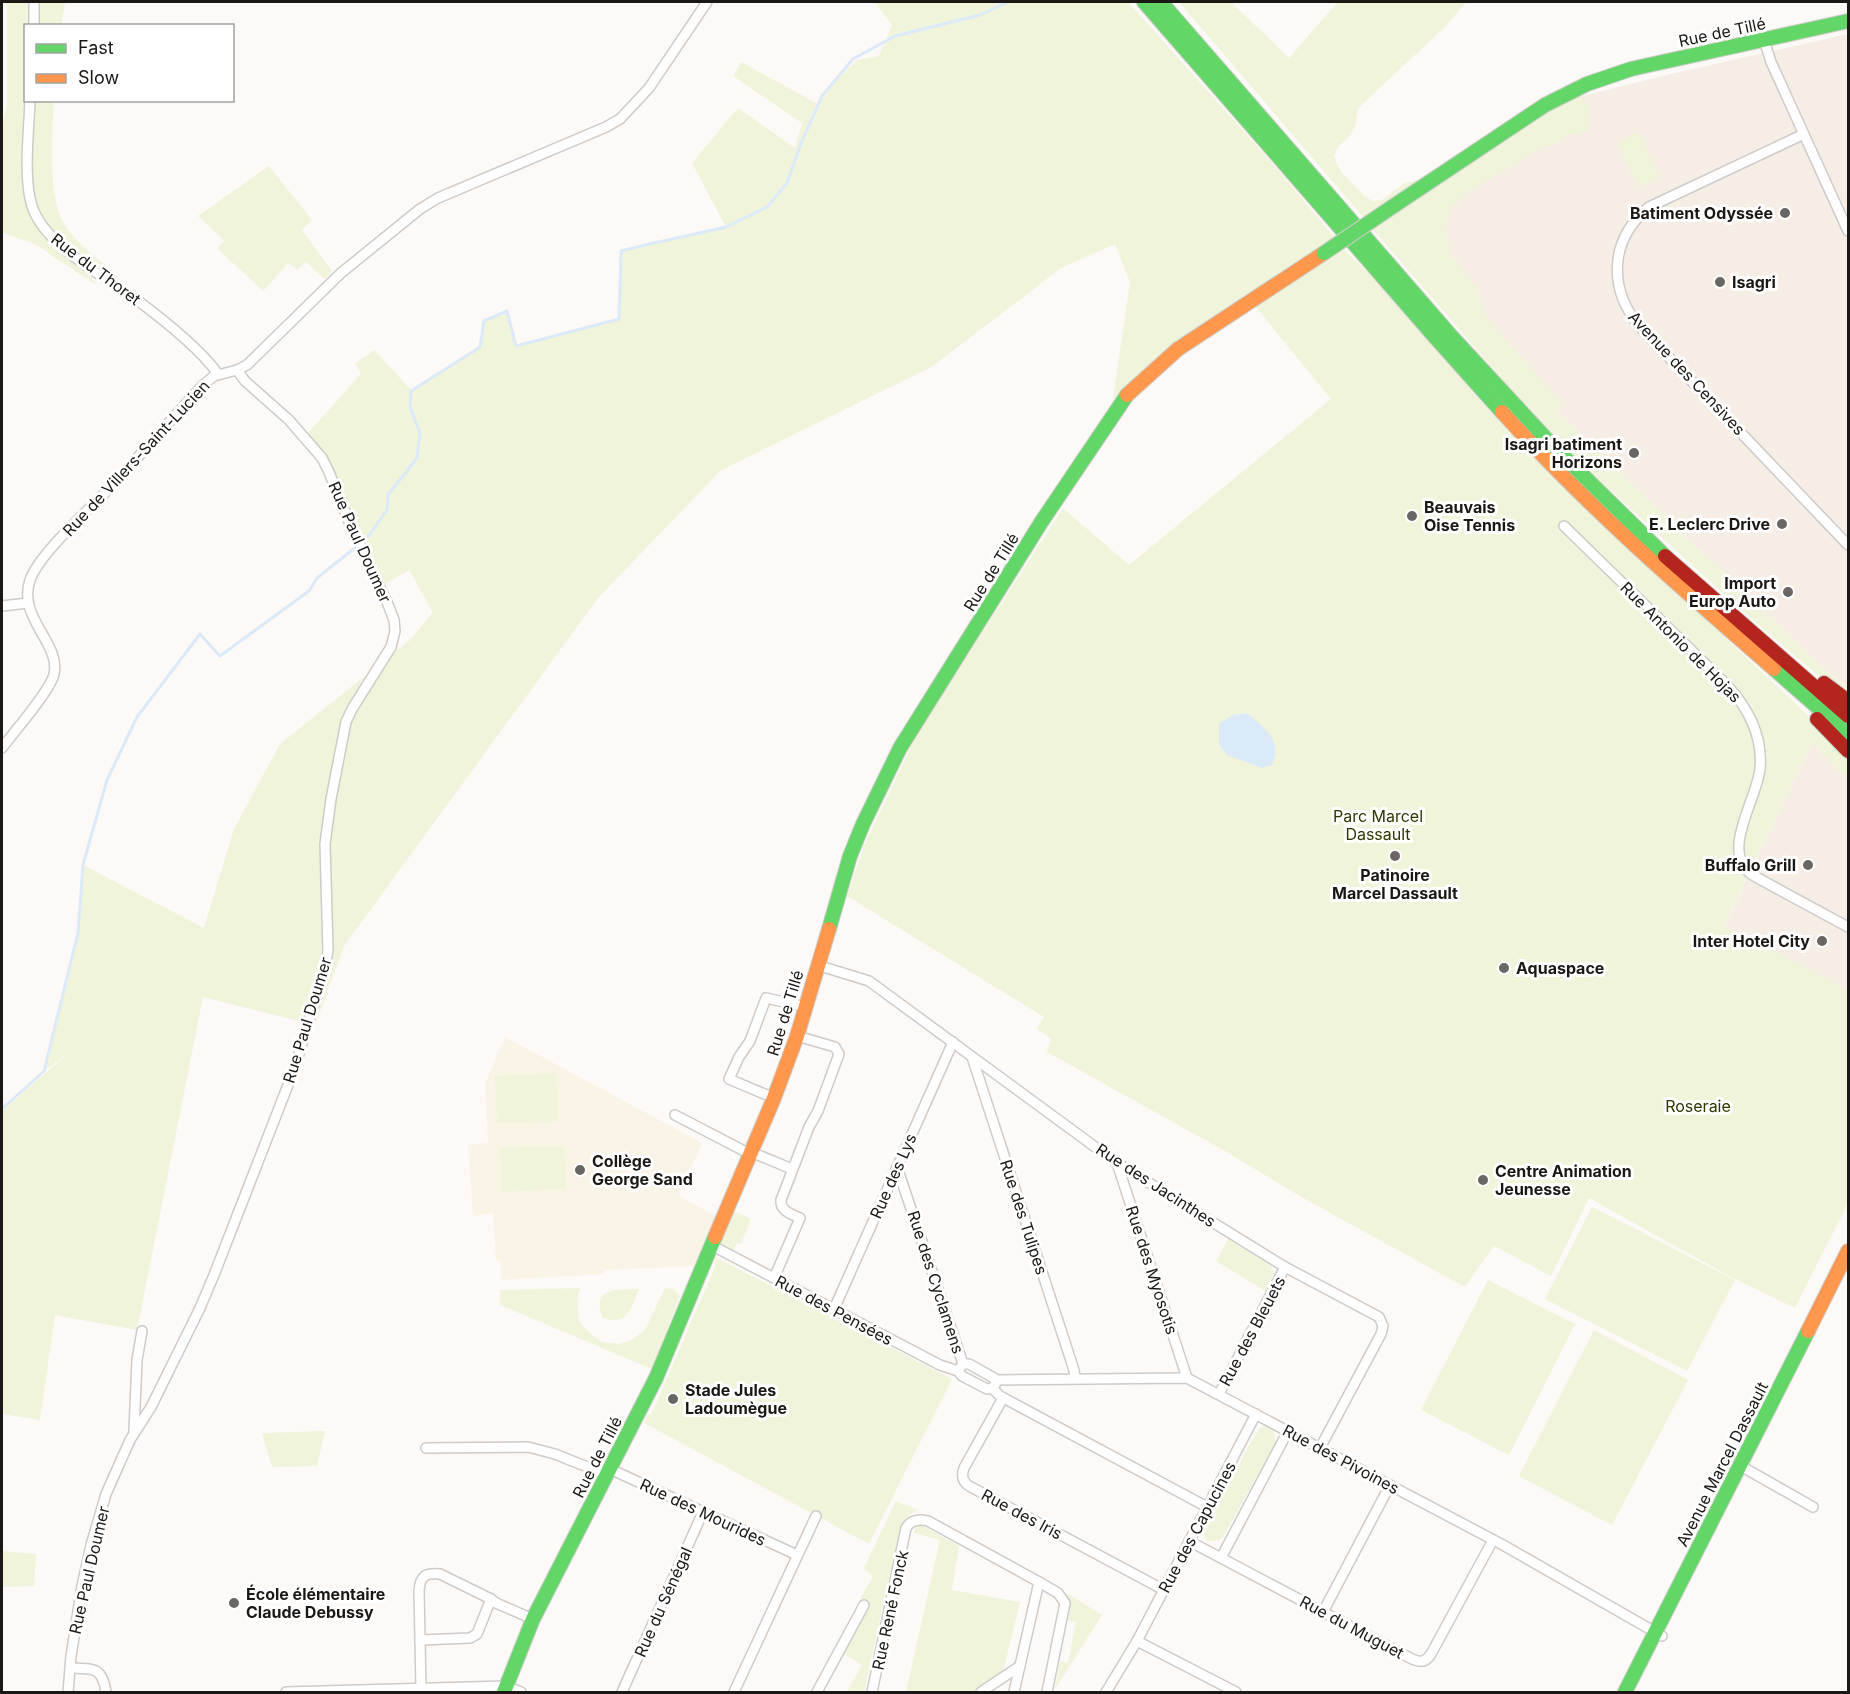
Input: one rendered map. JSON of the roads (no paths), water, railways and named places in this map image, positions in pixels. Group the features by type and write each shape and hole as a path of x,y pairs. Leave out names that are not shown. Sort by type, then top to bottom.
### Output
{"main road":[{"path":"1144,2 1522,434 1638,549 1848,734"},
{"path":"1161,2 1482,370 1578,472 1683,573 1848,716"},
{"name":"Rue de Tillé","path":"505,1689 532,1619 656,1378 774,1098 797,1036 850,856 863,824 900,748 1096,438 1119,406 1160,364 1189,341 1545,105 1581,85 1603,76 1631,69 1848,21"},
{"path":"1683,573 1718,596 1848,701"},
{"path":"1760,658 1848,751"},
{"name":"Avenue Marcel Dassault","path":"1625,1692 1658,1634 1743,1467 1848,1251"},
{"name":"Avenue Marcel Dassault","path":"1743,1467 1848,1271"},
{"name":"Avenue Marcel Dassault","path":"1633,1692 1658,1634"}],"street":[{"path":"33,24 34,2"},
{"name":"Rue de Villers-Saint-Lucien","path":"28,603 31,579 48,553 210,378 237,370 252,361 341,273 420,209 438,198 616,122 649,88 707,2"},
{"path":"1764,40 1771,62 1848,231"},
{"name":"Rue du Thoret","path":"30,102 29,193 42,226 54,240 85,265 172,328 202,355 218,374"},
{"name":"Avenue des Censives","path":"1804,134 1649,207 1638,217 1625,237 1617,277 1626,307 1640,327 1847,543"},
{"name":"Rue Paul Doumer","path":"68,1692 82,1586 93,1536 109,1487 134,1433 151,1407 200,1308 300,1054 328,958 326,843 331,799 346,722 357,700 391,647 395,632 394,620 387,602 349,522 326,464 289,420 245,381 237,370"},
{"name":"Rue Antonio de Hojas","path":"1564,526 1727,685 1748,712 1757,734 1760,760 1757,785 1738,841 1740,858 1746,870 1848,927"},
{"path":"2,606 28,603 51,654 55,671 47,688 2,748"},
{"name":"Rue des Jacinthes","path":"817,965 869,981 1117,1163 1285,1267 1381,1319 1383,1326 1381,1334 1320,1448"},
{"path":"774,1098 729,1079 737,1060 750,1041 766,998 806,1007"},
{"path":"774,1278 800,1218 784,1210 780,1203 839,1054 835,1047 797,1036"},
{"name":"Rue des Lys","path":"834,1309 953,1042"},
{"name":"Rue des Tulipes","path":"972,1057 1075,1378"},
{"path":"675,1115 751,1153 792,1169"},
{"name":"Rue des Myosotis","path":"1117,1163 1187,1378"},
{"name":"Rue des Cyclamens","path":"897,1167 961,1368"},
{"name":"Rue des Pensées","path":"711,1245 940,1365 961,1368 969,1364 994,1384 1002,1398 1208,1507"},
{"name":"Rue des Bleuets","path":"1219,1394 1285,1267"},
{"path":"134,1433 137,1360 142,1331"},
{"name":"Rue des Pensées","path":"961,1368 962,1376 987,1389 994,1384"},
{"name":"Rue des Pivoines","path":"994,1384 1075,1378 1187,1378 1493,1540 1658,1634"},
{"name":"Rue des Iris","path":"1002,1398 963,1472 964,1482 1164,1590"},
{"name":"Rue des Capucines","path":"1106,1692 1137,1641 1256,1414"},
{"path":"1221,1558 1288,1431"},
{"name":"Rue des Mourides","path":"426,1448 528,1447 560,1456 608,1472 797,1555"},
{"path":"1743,1467 1813,1508"},
{"path":"1323,1611 1390,1485"},
{"name":"Rue du Sénégal","path":"622,1692 703,1512"},
{"path":"734,1692 816,1516"},
{"name":"Rue René Fonck","path":"873,1692 906,1527 913,1521 928,1521 1039,1582"},
{"name":"Rue du Muguet","path":"1189,1541 1412,1659 1424,1661 1431,1654 1493,1540"},
{"path":"421,1688 419,1590 420,1581 424,1576 431,1573 441,1574 532,1619"},
{"path":"1014,1692 1039,1582 1058,1593 1065,1603 1047,1692"},
{"path":"420,1640 470,1638 477,1634 491,1599"},
{"path":"817,1692 864,1605"},
{"path":"1137,1641 1236,1692"},
{"path":"981,1692 1020,1666"},
{"path":"70,1668 96,1670 102,1676 106,1692"},
{"path":"286,1692 421,1688 505,1689 521,1692"}],"water":[{"path":"1247,713 1266,730 1274,741 1275,756 1272,765 1262,768 1227,755 1219,744 1219,724 1233,715"}],"waterway":[{"path":"659,242 726,227 767,207 787,183 822,96 853,59 895,36 980,15 1008,2"},
{"path":"362,543 387,510 388,495 417,458 420,433 410,407 411,391 480,347 484,321 507,311 516,346 619,319 621,251 657,242"},
{"path":"2,1109 44,1071 78,933 83,865 107,780 137,717 200,634 220,656 309,591 317,578 356,547"}],"place":[{"name":"Batiment Odyssée","path":"1785,213"},
{"name":"Isagri","path":"1720,282"},
{"name":"Isagri batiment Horizons","path":"1634,453"},
{"name":"Beauvais Oise Tennis","path":"1412,516"},
{"name":"E. Leclerc Drive","path":"1782,524"},
{"name":"Import Europ Auto","path":"1788,592"},
{"name":"Patinoire Marcel Dassault","path":"1395,856"},
{"name":"Buffalo Grill","path":"1808,865"},
{"name":"Inter Hotel City","path":"1822,941"},
{"name":"Aquaspace","path":"1504,968"},
{"name":"Collège George Sand","path":"580,1170"},
{"name":"Centre Animation Jeunesse","path":"1483,1180"},
{"name":"Stade Jules Ladoumègue","path":"673,1399"},
{"name":"École élémentaire Claude Debussy","path":"234,1603"}],"park label":[{"name":"Parc Marcel Dassault","path":"1378,825"},
{"name":"Roseraie","path":"1698,1106"}]}
